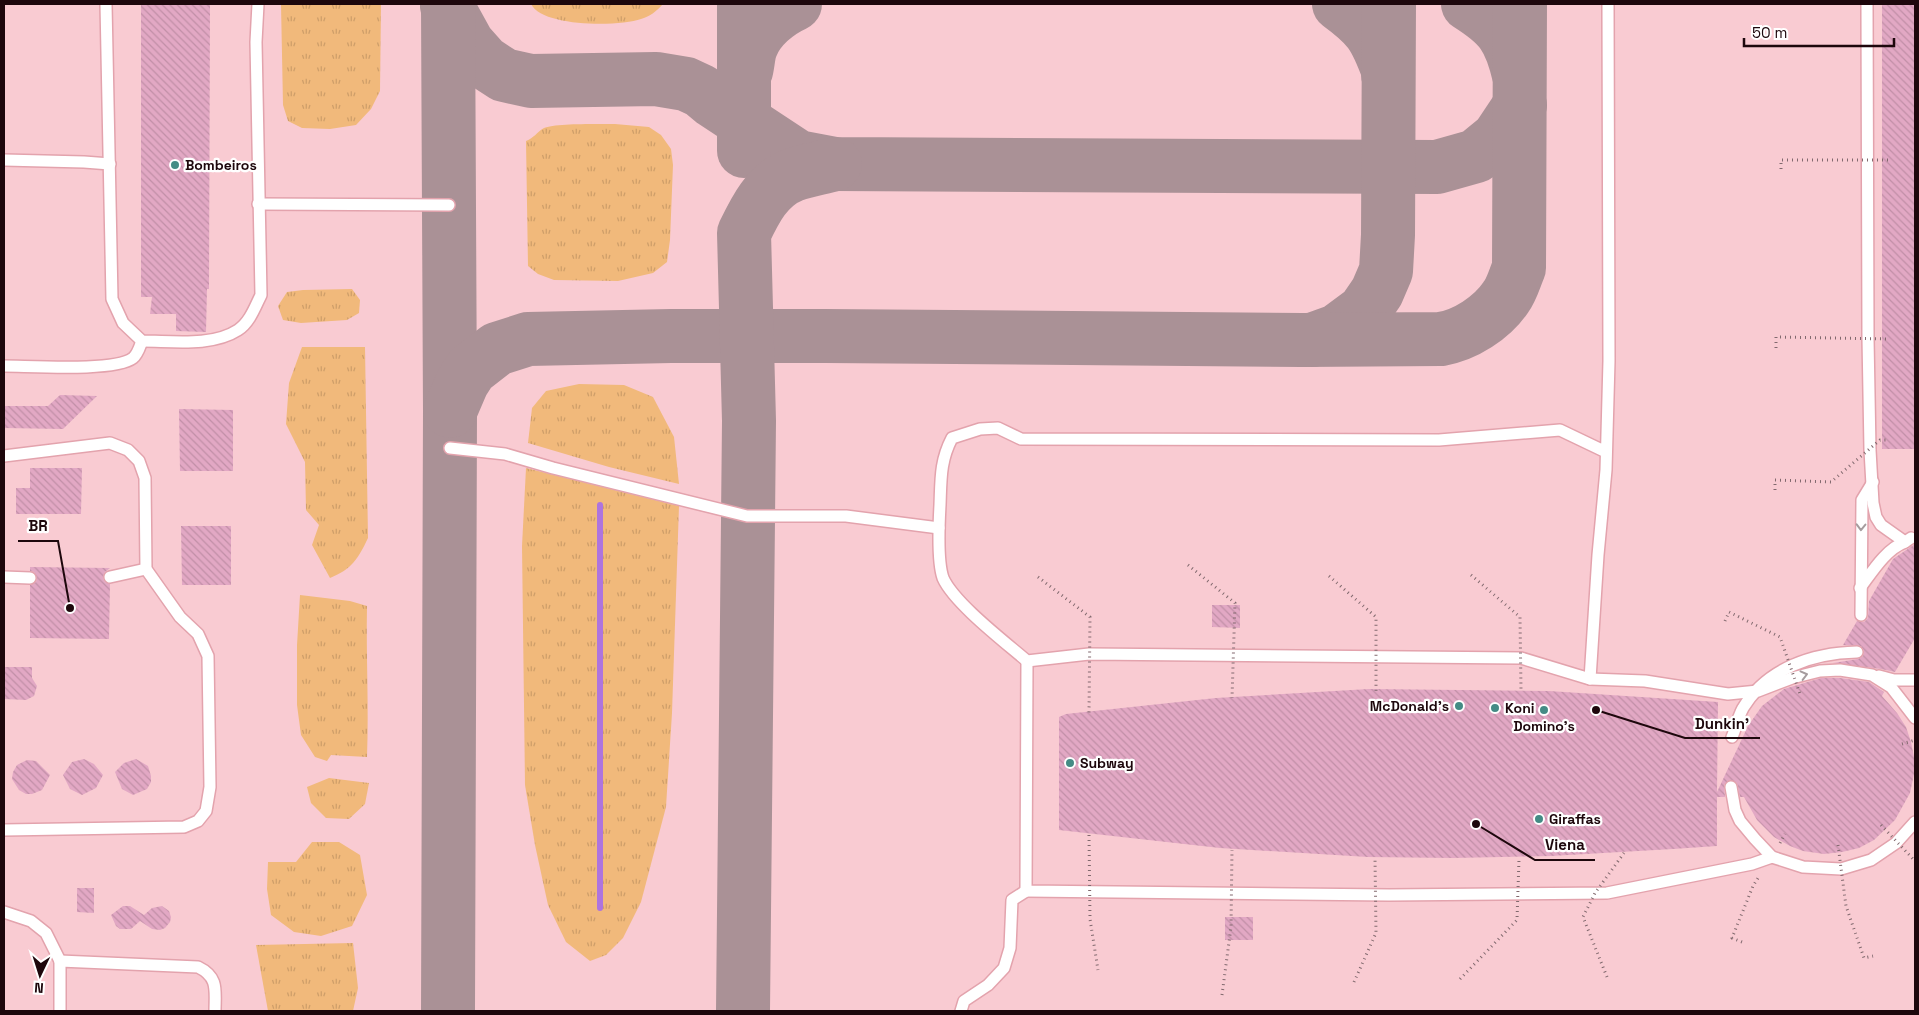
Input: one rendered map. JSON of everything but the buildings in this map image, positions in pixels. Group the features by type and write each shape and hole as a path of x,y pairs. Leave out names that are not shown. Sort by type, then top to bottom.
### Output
{"lane":[{"path":"106,4 110,164 108,184 112,299 123,323 142,341 208,341 238,330 252,315 261,295 256,42 258,4"},
{"path":"1590,679 1606,452 1609,361 1608,4"},
{"path":"1860,588 1898,544 1908,540 1880,525 1873,503 1868,338 1868,4"},
{"path":"4,160 110,164"},
{"path":"258,204 449,205"},
{"path":"4,366 108,365 123,362 134,357 142,341"},
{"path":"1026,891 1027,661 952,593 943,576 939,528 941,468 944,453 952,438 980,429 998,428 1021,439 1301,441 1439,440 1560,430 1606,452"},
{"path":"4,456 110,443 128,450 139,461 145,478 146,569 180,617 198,634 208,656 210,787 206,811 198,821 184,827 4,830"},
{"path":"450,448 505,454 553,468 747,516 846,516 939,528"},
{"path":"1861,615 1862,500 1873,482"},
{"path":"110,577 146,569"},
{"path":"4,577 30,578"},
{"path":"1732,737 1744,708 1758,690 1790,665 1837,652 1857,652"},
{"path":"1027,661 1089,654 1521,658 1590,679 1646,681 1728,694 1758,690 1792,678 1820,671 1840,670 1894,680 1915,680"},
{"path":"1872,675 1891,687 1915,718"},
{"path":"1731,786 1735,810 1740,821 1772,857 1803,868 1841,869 1870,860 1896,843 1915,822"},
{"path":"961,1011 964,1001 988,985 1004,968 1010,948 1012,900 1026,891 1376,894 1607,893 1752,864 1772,857"},
{"path":"4,912 31,921 46,933 60,960 60,1011"},
{"path":"60,960 198,967 208,972 216,987 215,1011"}],"path":[{"path":"1781,170 1781,160 1889,160"},
{"path":"1776,348 1776,337 1889,339"},
{"path":"1775,490 1775,480 1831,482 1880,440 1889,440"},
{"path":"1188,565 1235,603 1232,698"},
{"path":"1471,575 1520,617 1521,690"},
{"path":"1329,576 1376,617 1376,691"},
{"path":"1038,577 1090,617 1088,713"},
{"path":"1724,621 1729,612 1780,637 1800,694"},
{"path":"1902,744 1915,740"},
{"path":"1881,825 1915,861"},
{"path":"1742,942 1732,938 1753,886 1785,834"},
{"path":"1089,836 1090,920 1098,970"},
{"path":"1838,845 1846,906 1864,958 1873,956"},
{"path":"1222,995 1230,927 1232,850"},
{"path":"1607,977 1583,917 1595,893 1624,853"},
{"path":"1354,982 1376,933 1375,858"},
{"path":"1460,979 1517,920 1519,859"}],"shaded area":[{"path":"4,4 1915,4 1915,1011 4,1011"}],"green space":[{"path":"281,4 381,4 380,91 371,109 356,125 330,129 302,128 288,121 283,105"},
{"path":"531,4 663,4 644,18 630,22 599,24 565,21 550,17 538,12"},
{"path":"615,124 649,127 661,135 671,149 673,165 670,240 667,262 653,273 618,281 554,280 538,274 528,266 526,141 549,126"},
{"path":"352,289 360,300 359,313 347,320 301,323 283,320 278,306 287,292"},
{"path":"302,347 365,347 368,538 354,562 338,575 330,578 312,545 319,525 306,510 305,462 286,424 289,383"},
{"path":"579,384 624,385 653,397 674,437 679,484 609,467 528,443 532,408 546,391"},
{"path":"526,468 679,506 672,713 666,807 641,902 623,938 606,955 590,961 566,942 548,905 525,785 522,546"},
{"path":"300,595 350,601 367,606 367,757 331,755 327,761 315,757 301,735 297,705 297,645"},
{"path":"329,778 369,783 365,804 349,819 326,818 311,803 307,787"},
{"path":"312,842 339,842 360,855 367,895 352,926 321,936 294,932 271,915 267,889 268,862 296,862"},
{"path":"353,943 358,988 353,1011 268,1011 256,945"}],"waterway":[{"path":"600,505 600,908"}],"taxiway":[{"path":"744,4 744,151"},
{"path":"746,71 750,50 758,33 775,16 795,4"},
{"path":"1339,4 1370,32 1383,58 1388,75"},
{"path":"1312,340 1337,331 1364,311 1377,292 1386,271 1388,235 1389,4"},
{"path":"1468,4 1489,19 1508,41 1519,75"},
{"path":"450,411 462,383 471,369 497,349 528,339 671,336 826,336 1302,340 1441,339 1459,334 1486,318 1500,305 1510,290 1519,268 1520,4"},
{"path":"447,6 468,44 484,62 504,75 531,81 656,79 686,84 701,91 713,101 798,157 835,164 1437,167 1476,156 1498,138 1520,105"},
{"path":"448,6 450,411 448,1011"},
{"path":"743,1011 749,421 744,233 757,207 776,185 793,175 835,164"}],"place":[{"name":"Bombeiros","path":"175,165"},
{"name":"BR","path":"70,608"},
{"name":"McDonald's","path":"1459,706"},
{"name":"Koni","path":"1495,708"},
{"name":"Domino's","path":"1544,710"},
{"name":"Dunkin'","path":"1596,710"},
{"name":"Subway","path":"1070,763"},
{"name":"Giraffas","path":"1539,819"},
{"name":"Viena","path":"1476,824"}]}
